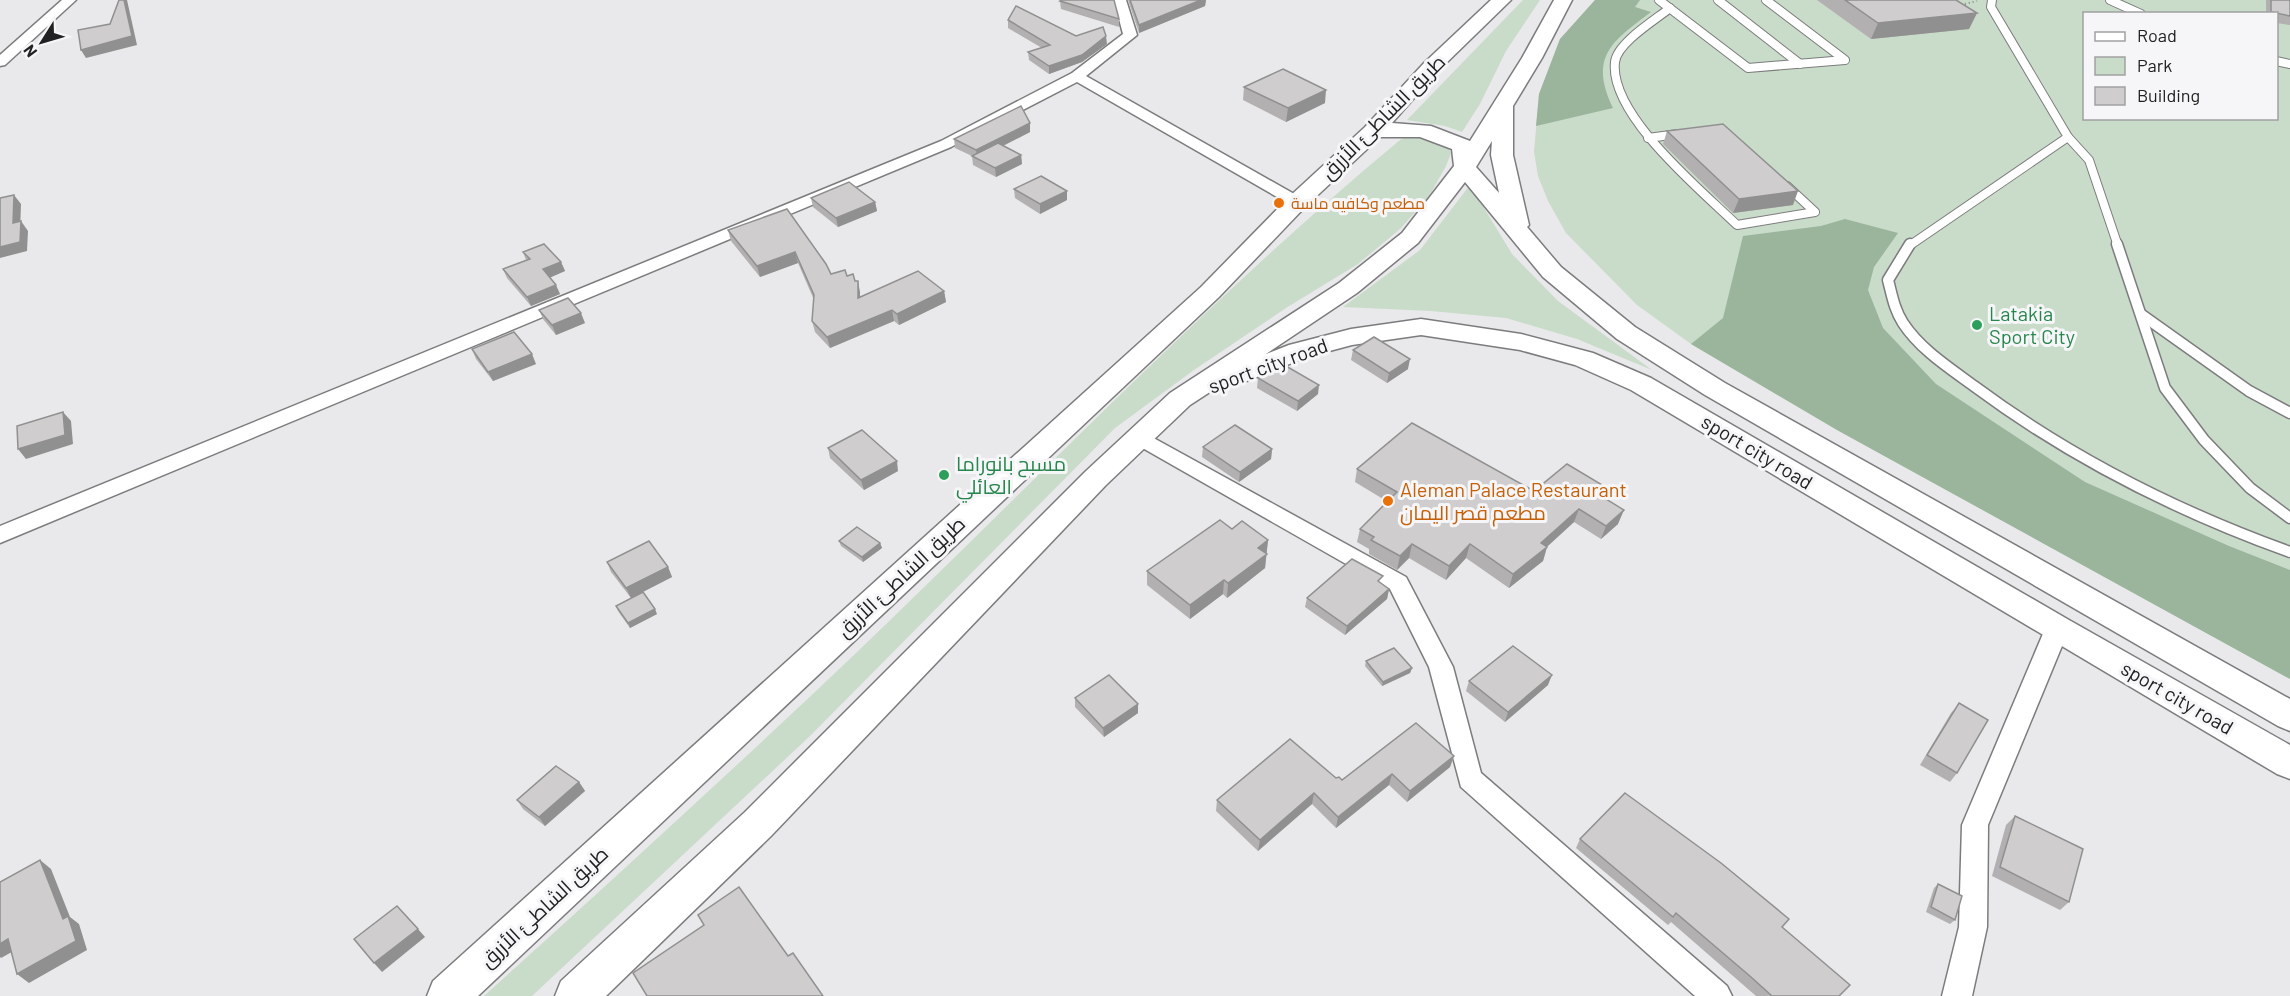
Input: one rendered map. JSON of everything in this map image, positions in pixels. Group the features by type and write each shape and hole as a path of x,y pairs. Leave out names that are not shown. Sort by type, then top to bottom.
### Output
{"main road":[{"name":"طريق الشاطئ الأزرق","path":"448,996 1210,291 1297,202 1373,132 1431,67 1502,0"},
{"path":"576,996 758,824 999,576 1180,399 1348,288 1410,238 1465,167 1532,58 1563,0"},
{"path":"1503,104 1502,155 1519,231"},
{"name":"sport city road","path":"1373,132 1403,128 1447,136 1463,146 1465,167 1552,272 1626,333 1705,382 2290,716"},
{"name":"sport city road","path":"1180,399 1298,351 1351,337 1421,327 1521,342 1584,359 1641,384 2290,763"}],"street":[{"path":"0,62 70,0"},
{"path":"0,535 946,144 1077,76 1130,35 1120,0"},
{"path":"1077,76 1297,202"},
{"path":"1139,437 1398,583 1441,667 1470,779 1717,996"},
{"path":"1957,996 1973,927 1975,825 2057,629"}],"lane":[{"path":"1659,0 1748,68 1845,60 1766,0"},
{"path":"1718,0 1800,64"},
{"path":"1992,0 1990,7 2068,136 2089,160 2165,388 2204,440 2250,488 2290,518"},
{"path":"2110,0 2137,12"},
{"path":"1670,8 1628,42 1616,61 1618,89 1648,138 1737,225 1815,212 1782,181"},
{"path":"1648,138 1691,132"},
{"path":"2068,136 1909,245 1888,280 1896,310 1914,337 1949,367 2032,428 2091,464 2166,501 2247,538 2290,552"},
{"path":"2142,315 2249,391 2290,413"}],"path":[{"path":"1955,6 1984,0"}],"green space":[{"path":"1523,0 1540,0 1506,51 1480,104 1462,132 1445,126 1407,120"},
{"name":"Latakia Sport City","path":"1595,0 2290,0 2290,679 1837,430 1691,344 1637,305 1566,233 1548,201 1538,176 1534,152 1539,94 1560,39"},
{"path":"1595,0 1640,0 1635,7 1651,12 1625,32 1608,52 1603,76 1613,108 1536,126 1539,94 1560,39"},
{"path":"1408,136 1421,136 1446,144 1451,153 1428,198 1400,229 1358,264 1286,308 1194,370 1115,428 810,736 532,996 484,996 809,697 1190,328 1329,201 1400,140"},
{"path":"1470,185 1512,254 1558,301 1652,370 1577,339 1506,318 1431,311 1343,307 1420,250"},
{"path":"1845,219 1898,233 1874,267 1868,290 1883,328 1936,384 2085,482 2229,546 2290,570 2290,679 1837,430 1691,344 1723,318 1743,236 1821,226"}],"building":[{"path":"119,0 124,0 132,36 81,50 78,30 110,24"},
{"path":"1114,0 1119,19 1060,1"},
{"path":"1130,0 1201,0 1139,25"},
{"path":"1845,0 1956,0 1977,13 1878,23"},
{"path":"2271,0 2290,0 2290,16 2271,12"},
{"path":"1016,6 1076,36 1103,27 1106,36 1082,55 1049,66 1028,52 1050,45 1008,20"},
{"path":"1283,69 1326,90 1288,108 1244,87"},
{"path":"1021,106 1030,123 976,150 954,139"},
{"path":"1723,124 1798,191 1739,199 1667,131"},
{"path":"998,143 1021,155 995,168 972,156"},
{"path":"1041,176 1067,191 1040,204 1014,189"},
{"path":"849,182 875,202 836,218 811,198"},
{"path":"14,195 13,223 21,221 20,242 0,247 0,198"},
{"path":"787,209 831,274 845,270 847,276 853,274 855,281 858,281 858,298 918,271 944,291 897,314 892,310 827,337 812,321 814,295 795,252 757,266 728,230"},
{"path":"544,244 561,262 543,269 556,285 527,297 503,269 530,259 523,252"},
{"path":"568,298 581,313 552,325 539,310"},
{"path":"514,332 532,354 488,372 472,349"},
{"path":"1374,337 1410,359 1389,373 1353,350"},
{"path":"1279,362 1319,385 1298,401 1258,378"},
{"path":"63,412 65,435 18,449 17,426"},
{"path":"1412,423 1534,491 1567,464 1604,486 1596,493 1624,510 1606,526 1579,509 1541,543 1547,547 1513,574 1470,544 1449,566 1412,544 1400,556 1371,540 1374,537 1360,529 1397,492 1357,469"},
{"path":"1235,425 1272,449 1240,472 1203,447"},
{"path":"862,430 897,461 861,480 828,448"},
{"path":"1220,520 1232,529 1242,521 1268,540 1258,548 1267,554 1228,583 1224,580 1190,605 1147,571"},
{"path":"857,527 880,543 862,557 839,541"},
{"path":"649,541 668,567 626,588 607,562"},
{"path":"1352,559 1383,576 1378,581 1389,589 1347,626 1307,598"},
{"path":"643,592 655,609 628,623 616,606"},
{"path":"1513,646 1552,675 1508,712 1469,681"},
{"path":"1394,648 1412,668 1383,682 1366,661"},
{"path":"1109,675 1138,704 1103,728 1075,698"},
{"path":"1959,703 1988,720 1957,773 1927,755"},
{"path":"1416,723 1454,756 1410,791 1392,774 1338,817 1314,793 1260,840 1217,800 1290,739 1336,778 1339,777 1342,780"},
{"path":"556,766 579,782 539,817 517,800"},
{"path":"1625,793 1721,863 1789,919 1782,927 1850,985 1839,996 1772,996 1676,913 1673,917 1580,839"},
{"path":"2015,816 2083,849 2069,902 2000,867"},
{"path":"40,860 63,919 68,916 76,941 17,974 8,939 0,944 0,882"},
{"path":"1938,884 1962,896 1955,920 1931,907"},
{"path":"739,887 788,956 793,953 823,996 647,996 633,973 704,925 698,915"},
{"path":"397,906 418,929 374,963 354,939"}],"place":[{"name":"مطعم وكافيه ماسة","path":"1279,203"},
{"name":"Latakia Sport City","path":"1977,325"},
{"name":"مسبح بانوراما العائلي","path":"944,475"},
{"name":"Aleman Palace Restaurant مطعم قصر اليمان","path":"1388,501"}]}
